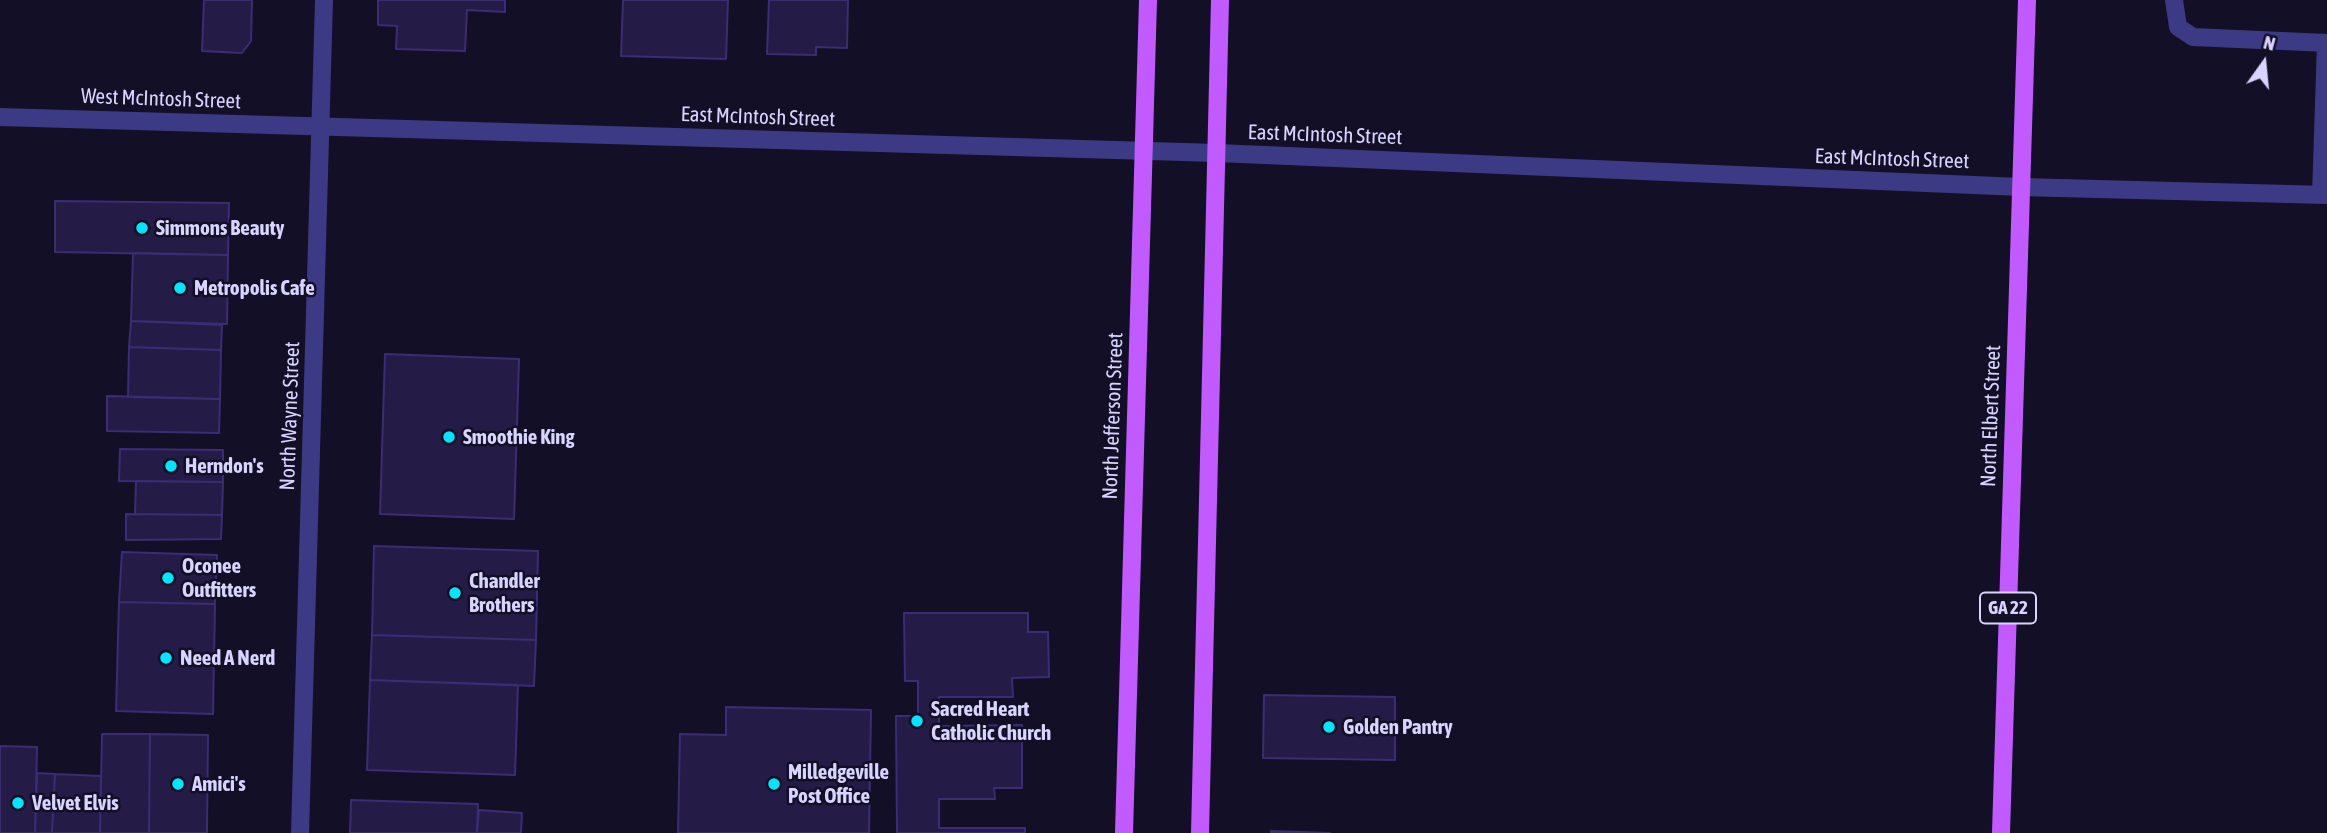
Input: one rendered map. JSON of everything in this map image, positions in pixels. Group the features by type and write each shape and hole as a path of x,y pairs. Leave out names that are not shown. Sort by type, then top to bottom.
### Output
{"main road":[{"name":"North Jefferson Street","path":"1124,833 1148,0"},
{"path":"1200,833 1220,0"},
{"name":"North Elbert Street","path":"2001,833 2027,0"}],"street":[{"name":"North Wayne Street","path":"300,833 324,0"},
{"path":"2174,0 2178,27 2193,37 2326,43 2324,195"},
{"name":"West McIntosh Street","path":"0,117 321,127"},
{"name":"East McIntosh Street","path":"321,127 1217,153 2021,187 2324,195"}],"building":[{"path":"204,0 252,0 251,41 242,53 202,51"},
{"path":"378,0 505,0 505,12 467,10 465,51 396,49 397,26 378,25"},
{"path":"623,0 728,0 726,59 621,56"},
{"path":"769,0 848,0 847,48 816,47 816,55 767,54"},
{"name":"Simmons Beauty","path":"55,201 229,203 228,255 55,252"},
{"name":"Metropolis Cafe","path":"133,253 228,255 227,324 131,321"},
{"path":"131,321 222,325 221,350 129,347"},
{"path":"129,347 221,350 220,399 128,397"},
{"name":"Smoothie King","path":"385,354 519,359 514,519 380,514"},
{"path":"107,396 220,399 219,433 107,431"},
{"name":"Herndon's","path":"120,449 223,450 223,482 119,481"},
{"path":"136,481 223,482 222,515 135,514"},
{"path":"126,514 222,515 221,539 126,540"},
{"name":"Chandler Brothers","path":"374,546 538,551 536,640 372,635"},
{"name":"Oconee Outfitters","path":"122,552 217,555 215,604 119,602"},
{"name":"Need A Nerd","path":"119,602 215,604 213,714 116,711"},
{"name":"Sacred Heart Catholic Church","path":"904,613 1028,613 1028,632 1048,632 1049,677 1012,678 1013,697 939,697 939,726 1022,725 1022,788 994,788 995,799 939,799 939,828 1025,828 1025,833 897,833 896,716 918,716 918,681 905,681"},
{"path":"372,635 536,640 534,686 370,680"},
{"path":"370,680 518,685 515,775 367,770"},
{"name":"Golden Pantry","path":"1264,695 1395,697 1395,760 1263,758"},
{"name":"Milledgeville Post Office","path":"726,707 871,710 869,833 678,833 680,734 726,735"},
{"path":"102,734 150,734 149,833 100,833"},
{"name":"Amici's","path":"150,734 208,735 207,833 149,833"},
{"name":"Velvet Elvis","path":"0,746 37,747 35,833 0,833"},
{"path":"37,773 55,774 52,833 35,833"},
{"path":"55,774 101,776 100,833 52,833"},
{"path":"351,800 478,804 477,833 350,833"},
{"path":"479,810 522,813 521,833 477,833"},
{"path":"1271,831 1330,833 1271,833"}],"place":[{"name":"Simmons Beauty","path":"142,228"},
{"name":"Metropolis Cafe","path":"180,288"},
{"name":"Smoothie King","path":"449,437"},
{"name":"Herndon's","path":"171,466"},
{"name":"Oconee Outfitters","path":"168,578"},
{"name":"Chandler Brothers","path":"455,593"},
{"name":"Need A Nerd","path":"166,658"},
{"name":"Sacred Heart Catholic Church","path":"917,721"},
{"name":"Golden Pantry","path":"1329,727"},
{"name":"Amici's","path":"178,784"},
{"name":"Milledgeville Post Office","path":"774,784"},
{"name":"Velvet Elvis","path":"18,803"}]}
